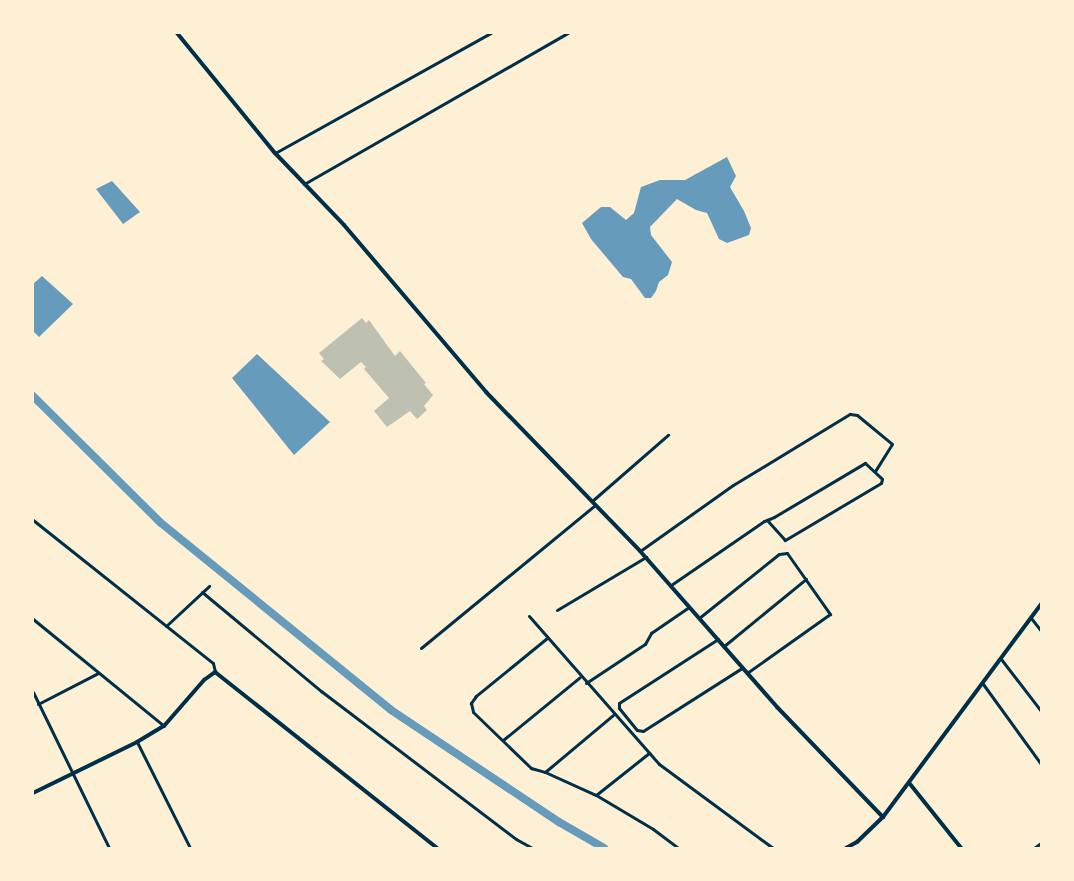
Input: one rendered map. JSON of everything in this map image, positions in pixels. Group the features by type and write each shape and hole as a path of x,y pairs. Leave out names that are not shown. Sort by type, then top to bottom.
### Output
{"street":[{"path":"177,33 275,153 344,225 486,392 592,504 646,557 747,674 884,817"},
{"path":"275,153 491,33"},
{"path":"304,184 568,33"},
{"path":"640,551 733,485 850,414 857,416 892,444 874,471"},
{"path":"421,648 592,504 668,435"},
{"path":"671,585 767,520 865,463 881,477 881,483 785,540 767,520"},
{"path":"33,519 213,663 215,672 437,848"},
{"path":"699,618 782,553 787,553 829,609 830,616 747,674"},
{"path":"557,610 646,557"},
{"path":"724,646 806,579"},
{"path":"166,626 209,586"},
{"path":"202,592 312,684 516,839 532,848"},
{"path":"846,848 857,842 884,817 1041,604"},
{"path":"586,683 645,644 651,633 690,607"},
{"path":"529,616 580,677 669,773 773,848"},
{"path":"1031,618 1041,631"},
{"path":"33,619 164,726"},
{"path":"547,638 471,704 473,712 531,768 596,795 653,829 678,848"},
{"path":"718,639 619,703 619,708 637,730 643,731 742,668"},
{"path":"1001,659 1041,711"},
{"path":"38,704 99,672"},
{"path":"33,793 137,742 164,726 204,680 215,672"},
{"path":"503,740 580,677"},
{"path":"983,684 1041,764"},
{"path":"33,692 109,848"},
{"path":"545,772 614,714"},
{"path":"137,742 190,848"},
{"path":"596,795 649,753"},
{"path":"909,784 961,848"},
{"path":"1034,848 1041,843"}],"water":[{"path":"727,157 736,176 730,187 751,228 749,235 727,243 719,239 707,213 696,210 677,199 650,227 651,235 672,262 668,275 659,282 651,298 645,298 631,279 623,277 591,239 582,223 601,207 610,207 626,220 634,213 641,187 660,180 685,180"},
{"path":"112,181 140,212 123,224 96,189"},
{"path":"42,276 73,304 39,337 33,331 33,284"},
{"path":"257,354 330,422 294,455 232,378"}],"building":[{"path":"362,318 366,323 369,320 395,356 400,351 433,395 424,406 427,410 417,419 410,411 387,427 374,411 389,398 364,369 366,367 361,362 340,379 321,361 324,359 319,353"}],"waterway":[{"path":"33,396 161,523 391,710 559,822 604,848"}]}
